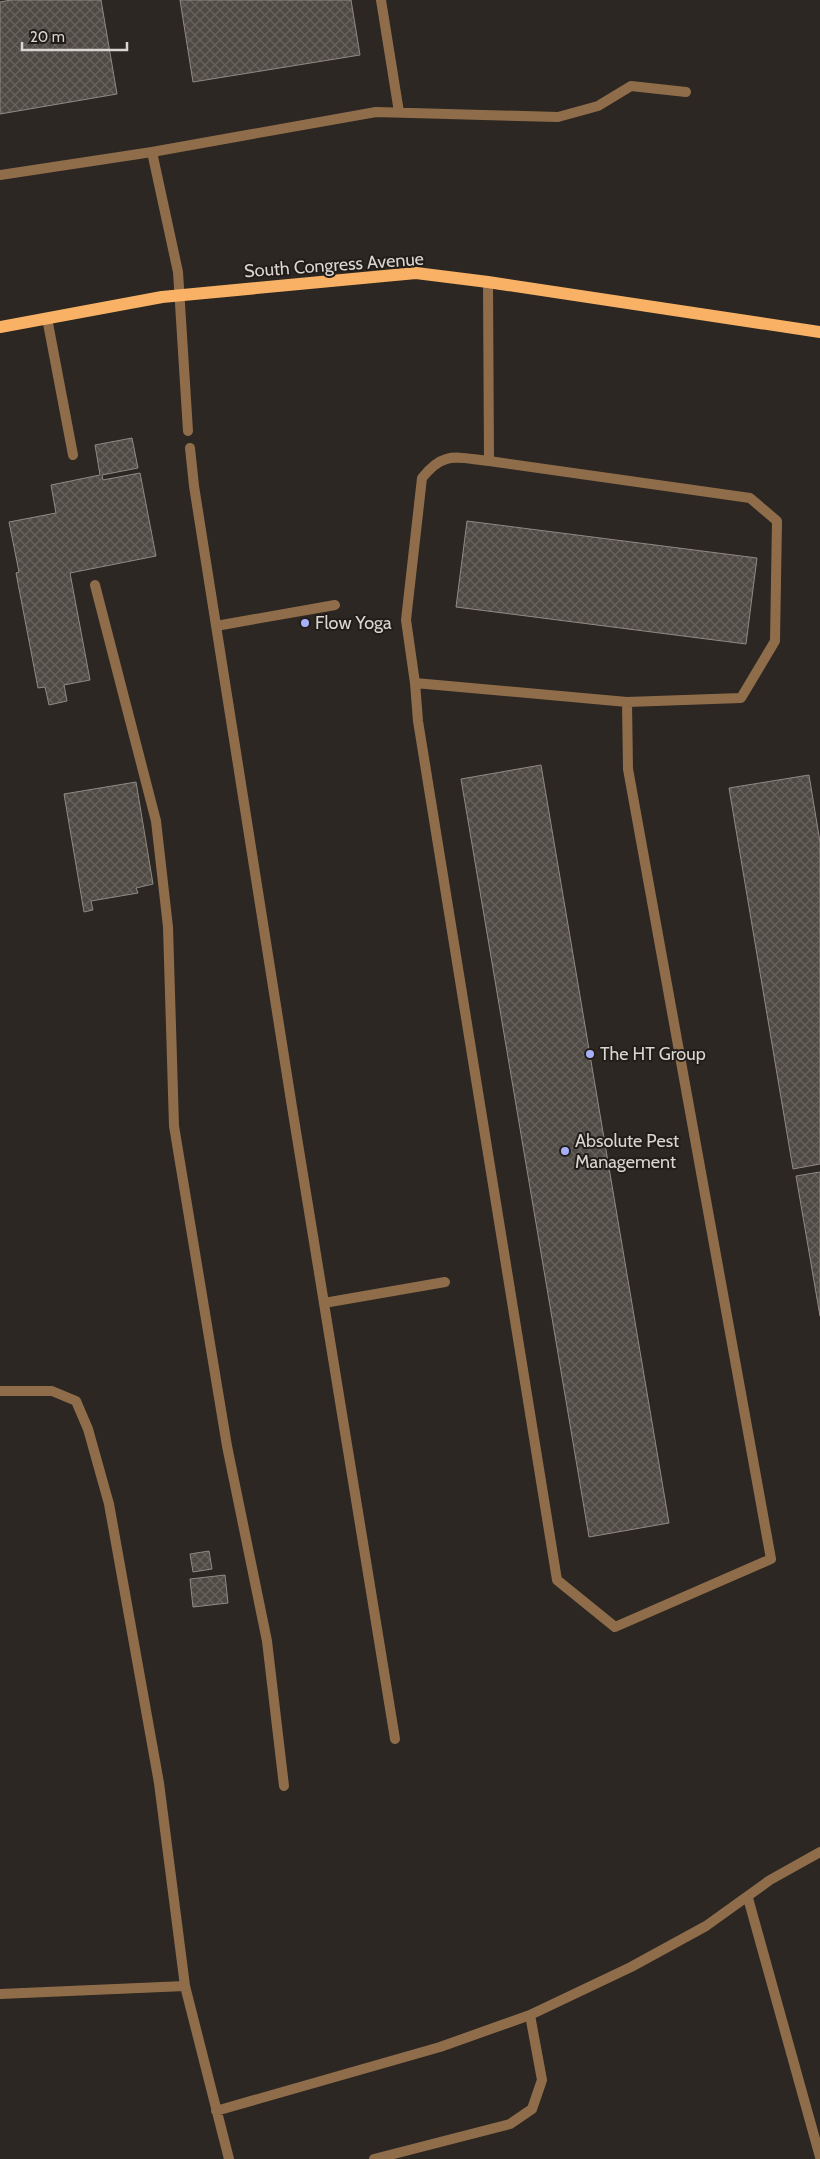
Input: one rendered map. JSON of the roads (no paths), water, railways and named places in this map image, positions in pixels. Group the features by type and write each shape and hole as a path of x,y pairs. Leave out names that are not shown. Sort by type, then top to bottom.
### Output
{"main road":[{"name":"South Congress Avenue","path":"0,327 180,295 416,273 820,332"}],"lane":[{"path":"381,0 399,112"},
{"path":"0,175 152,152 376,112 558,117 598,106 631,86 686,92"},
{"path":"152,152 178,272 188,431"},
{"path":"488,282 489,461"},
{"path":"46,318 73,455"},
{"path":"190,448 216,626 324,1304 396,1739"},
{"path":"415,683 627,702 741,698 775,640 778,520 750,498 489,461 445,457 432,466 422,478 406,620 415,683 418,721 558,1580 615,1627 771,1560 628,769 627,702"},
{"path":"95,585 156,821 168,928 174,1126 227,1446 267,1641 284,1786"},
{"path":"216,626 335,605"},
{"path":"324,1304 445,1282"},
{"path":"0,1392 52,1390 76,1401 88,1429 109,1504 159,1783 185,1986 229,2159"},
{"path":"216,2111 440,2047 530,2015 640,1962 706,1926 748,1898 770,1880 820,1852"},
{"path":"748,1898 820,2157"},
{"path":"0,1994 185,1986"},
{"path":"374,2159 510,2124 532,2109 542,2080 530,2015"}],"place":[{"name":"Flow Yoga","path":"305,623"},
{"name":"The HT Group","path":"590,1054"},
{"name":"Absolute Pest Management","path":"565,1151"}]}
